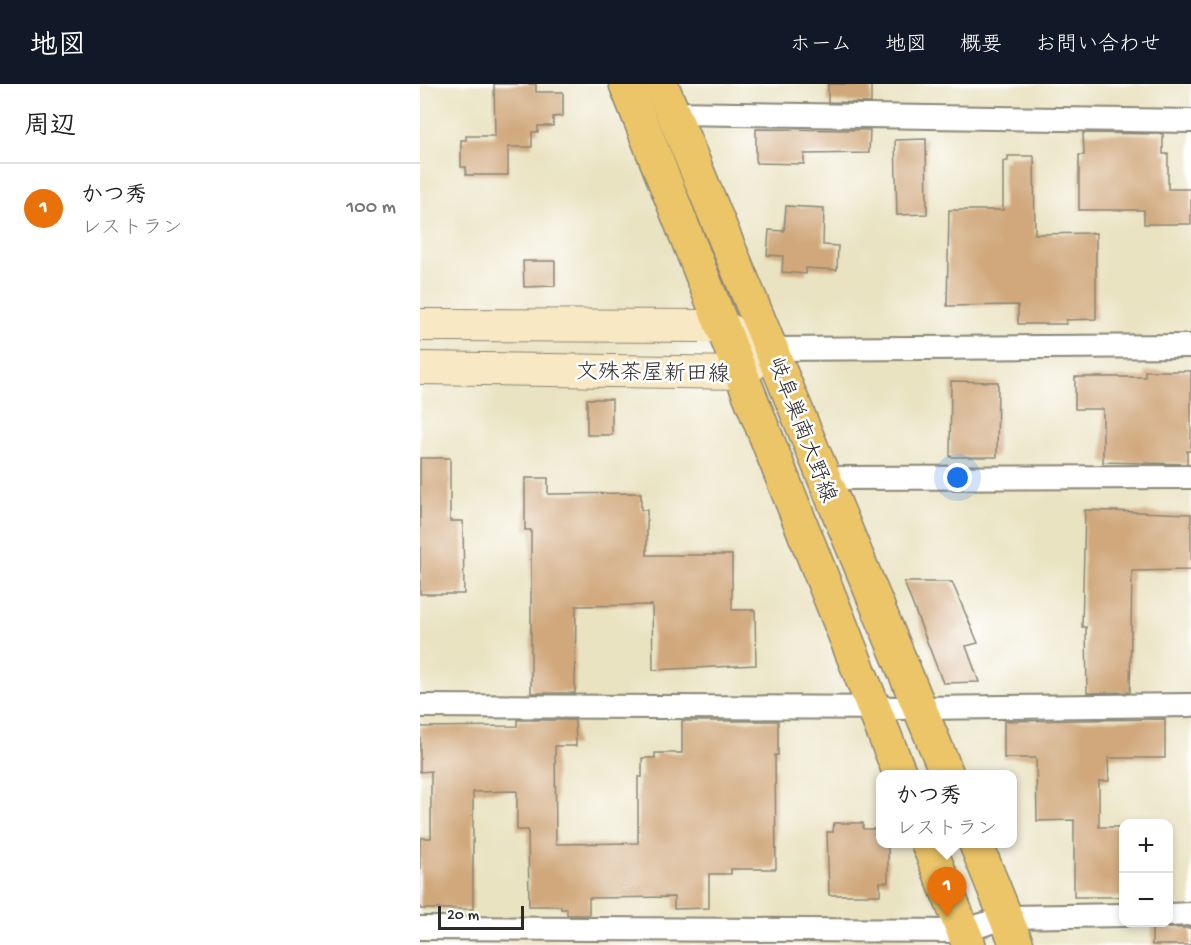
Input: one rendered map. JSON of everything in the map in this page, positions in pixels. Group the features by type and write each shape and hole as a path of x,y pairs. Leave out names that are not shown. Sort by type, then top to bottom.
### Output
{"main road":[{"name":"岐阜巣南大野線","path":"626,84 720,326 741,373 898,770"},
{"name":"岐阜巣南大野線","path":"667,99 773,350 822,478 945,770"},
{"name":"文殊茶屋新田線","path":"420,325 720,326 773,350 741,373 420,368"},
{"path":"930,848 966,938"},
{"path":"978,848 1012,931"}],"street":[{"path":"667,99 1191,121"},
{"path":"773,350 1191,346"},
{"path":"822,478 1191,477"},
{"path":"420,706 919,708 1191,705"},
{"path":"1173,915 1191,914"},
{"path":"420,928 966,938 1119,916"}],"building":[{"path":"494,84 536,84 536,92 563,92 563,116 553,117 553,126 538,126 538,132 532,132 532,147 508,147 508,175 466,175 466,167 461,167 461,140 466,140 466,136 495,136"},
{"path":"828,84 871,84 871,103 828,102"},
{"path":"756,129 870,130 869,153 804,154 804,164 756,163"},
{"path":"1083,133 1163,134 1163,154 1168,154 1168,189 1191,189 1191,224 1144,224 1144,210 1079,210 1079,155 1084,155"},
{"path":"926,139 927,214 897,215 895,140"},
{"path":"1008,156 1034,156 1035,234 1096,233 1096,319 1066,320 1066,324 1018,324 1018,305 947,306 949,210 1003,210 1003,161 1008,161"},
{"path":"786,206 824,208 823,245 838,246 837,270 806,268 806,274 782,272 783,256 767,255 769,230 784,231"},
{"path":"523,261 555,261 555,286 524,287"},
{"path":"1145,371 1191,371 1191,451 1187,451 1187,464 1103,462 1103,409 1075,409 1075,377 1145,377"},
{"path":"951,381 998,382 997,457 950,457"},
{"path":"587,399 612,399 612,435 587,435"},
{"path":"420,458 450,458 450,521 463,521 464,594 420,594"},
{"path":"525,478 548,478 548,494 641,493 641,510 647,510 647,555 732,555 732,610 755,610 756,665 653,670 652,605 576,606 575,693 531,693 531,530 525,530"},
{"path":"1085,510 1191,514 1191,570 1132,571 1130,692 1087,693 1086,627 1082,627"},
{"path":"904,582 952,582 978,643 966,646 979,682 943,683"},
{"path":"1165,719 1165,758 1108,758 1109,781 1099,781 1099,827 1119,827 1119,897 1074,897 1074,820 1037,821 1036,758 1004,758 1004,721"},
{"path":"517,720 575,720 576,746 555,746 556,844 638,843 638,777 642,777 642,758 655,758 655,753 682,753 682,721 778,721 778,755 775,755 776,869 731,869 731,874 709,874 709,908 674,909 674,897 589,898 589,915 567,915 567,909 561,909 561,906 529,906 528,830 517,830 517,791 473,792 473,909 420,909 420,838 431,838 431,771 420,772 420,727 517,726"},
{"path":"834,823 863,823 863,829 876,829 876,848 888,848 888,882 880,882 880,895 829,895 827,832 833,832"},
{"path":"1152,927 1191,928 1191,945 1152,945"}],"place":[{"name":"かつ秀","path":"947,917"}]}
